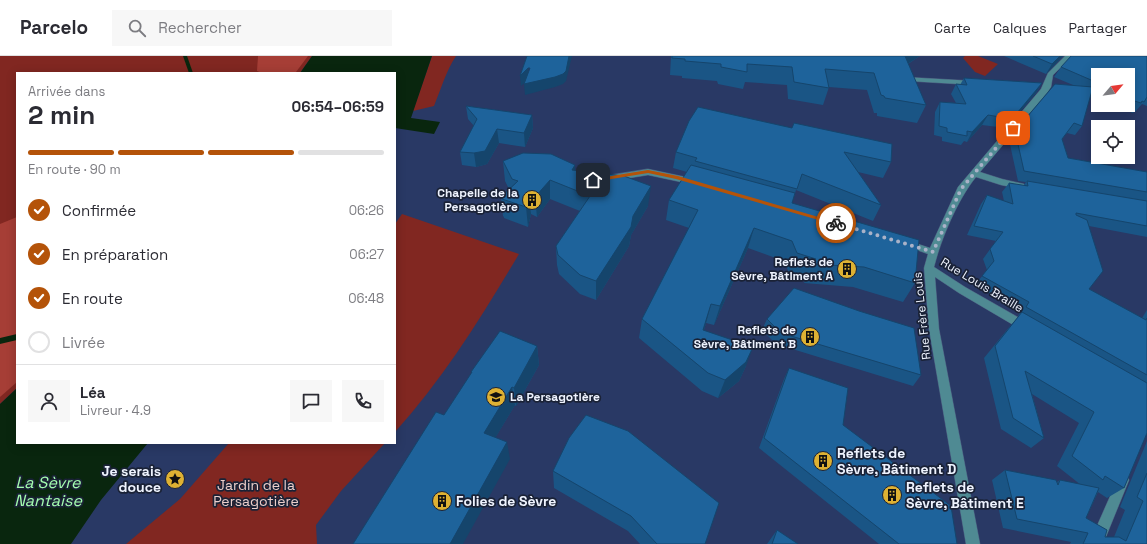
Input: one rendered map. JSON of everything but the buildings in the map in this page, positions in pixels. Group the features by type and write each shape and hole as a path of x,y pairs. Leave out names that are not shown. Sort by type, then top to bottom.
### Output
{"street":[{"name":"Rue Frère Louis","path":"973,544 934,329 929,268 933,252 961,189 1041,90 1047,87 1050,74 1069,56"},
{"path":"907,79 986,84"},
{"path":"600,179 648,172 706,185"},
{"path":"974,173 1001,182 1033,188"},
{"path":"901,242 933,252"},
{"name":"Rue Louis Braille","path":"929,268 962,290 1038,334"},
{"path":"1096,544 1129,466"}],"green space":[{"path":"0,56 312,56 301,72 16,72 16,389 0,404"},
{"path":"432,56 456,56 446,74 434,106 413,111"},
{"path":"965,56 978,56 998,64 985,76 975,72 963,58"},
{"path":"402,214 519,254 462,346 430,390 396,431 396,223"},
{"name":"Jardin de la Persagotière","path":"228,444 384,444 341,491 316,525 317,544 126,544 180,499"}],"shaded area":[{"path":"258,56 308,56 296,72 257,71"},
{"path":"16,217 16,383 0,397 0,224"}],"water":[{"path":"312,56 432,56 411,118 440,122 434,134 396,128 396,72 301,72"},
{"name":"La Sèvre Nantaise","path":"16,389 16,444 147,444 101,500 71,544 0,544 0,404"}],"waterway":[{"path":"185,56 191,72"},
{"path":"0,341 16,337"}],"way so far":[{"path":"836,223 933,252 961,189 1013,128"}],"place":[{"name":"Chapelle de la Persagotière","path":"532,200"},
{"name":"Reflets de Sèvre, Bâtiment A","path":"847,269"},
{"name":"Reflets de Sèvre, Bâtiment B","path":"810,337"},
{"name":"La Persagotière","path":"496,397"},
{"name":"Reflets de Sèvre, Bâtiment D","path":"823,461"},
{"name":"Je serais douce","path":"175,479"},
{"name":"Reflets de Sèvre, Bâtiment E","path":"892,495"},
{"name":"Folies de Sèvre","path":"442,501"}],"route":[{"path":"593,180 648,172 676,177 836,223"}]}
